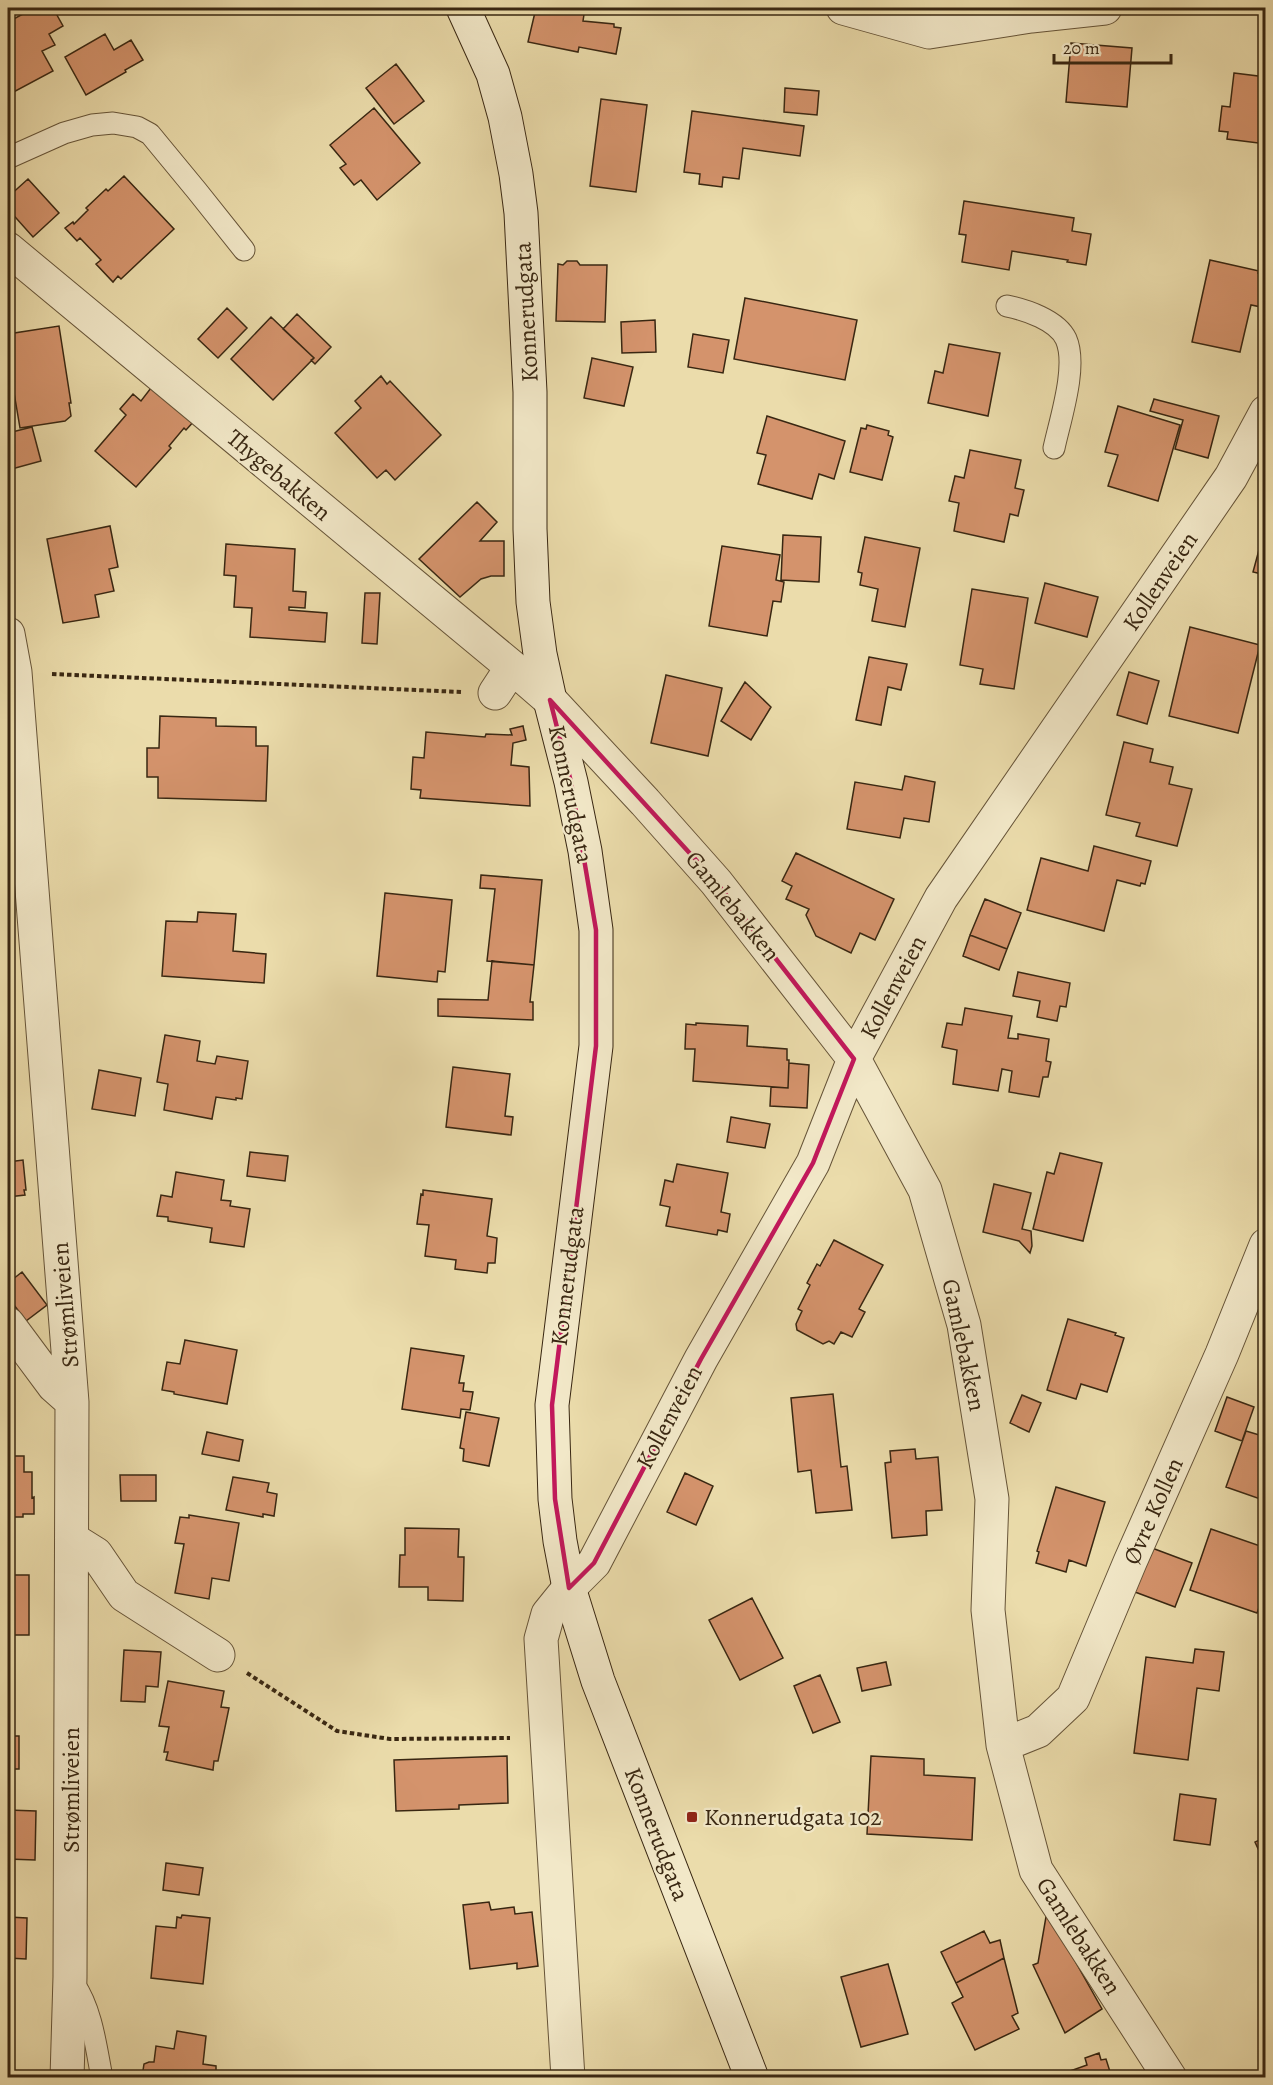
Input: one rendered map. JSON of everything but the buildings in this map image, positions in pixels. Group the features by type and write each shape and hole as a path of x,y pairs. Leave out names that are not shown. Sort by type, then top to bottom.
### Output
{"street":[{"name":"Konnerudgata","path":"463,8 493,74 505,117 520,203 530,392 530,529 533,602 540,654 585,851 596,930 596,1046 552,1406 555,1499 569,1588 598,1681 752,2078"},
{"path":"843,8 929,32 1031,16 1105,8"},
{"name":"Thygebakken","path":"8,249 503,680 550,700"},
{"name":"Kollenveien","path":"569,1588 594,1563 700,1359 813,1163 854,1059 941,898 1231,477 1266,412"},
{"name":"Strømliveien","path":"8,634 72,1402 70,1977 67,2078"},
{"name":"Gamlebakken","path":"550,700 716,882 854,1059 925,1190 964,1325 992,1500 988,1610 1003,1745 1036,1870 1170,2078"},
{"name":"Øvre Kollen","path":"1003,1745 1038,1731 1073,1698 1222,1354 1266,1245"},
{"path":"8,1324 54,1386 72,1402"},
{"path":"72,1539 96,1554 124,1595 219,1655"},
{"path":"568,2078 541,1639 548,1614 569,1588"}],"lane":[{"path":"8,158 64,134 92,125 112,123 137,127 150,134 244,250"},
{"path":"1007,306 1029,311 1051,323 1065,337 1070,354 1070,374 1054,448"},
{"name":"Strømliveien","path":"70,1977 83,1997 102,2078"}],"path":[{"path":"11,671 151,680 503,680"},
{"path":"219,1655 337,1731 390,1739 547,1738"}],"highlighted area":[{"path":"550,700 716,882 854,1059 813,1163 701,1359 594,1563 569,1588 555,1499 552,1405 596,1046 596,930 571,782"}],"place":[{"name":"Konnerudgata 102","path":"692,1817"}]}
